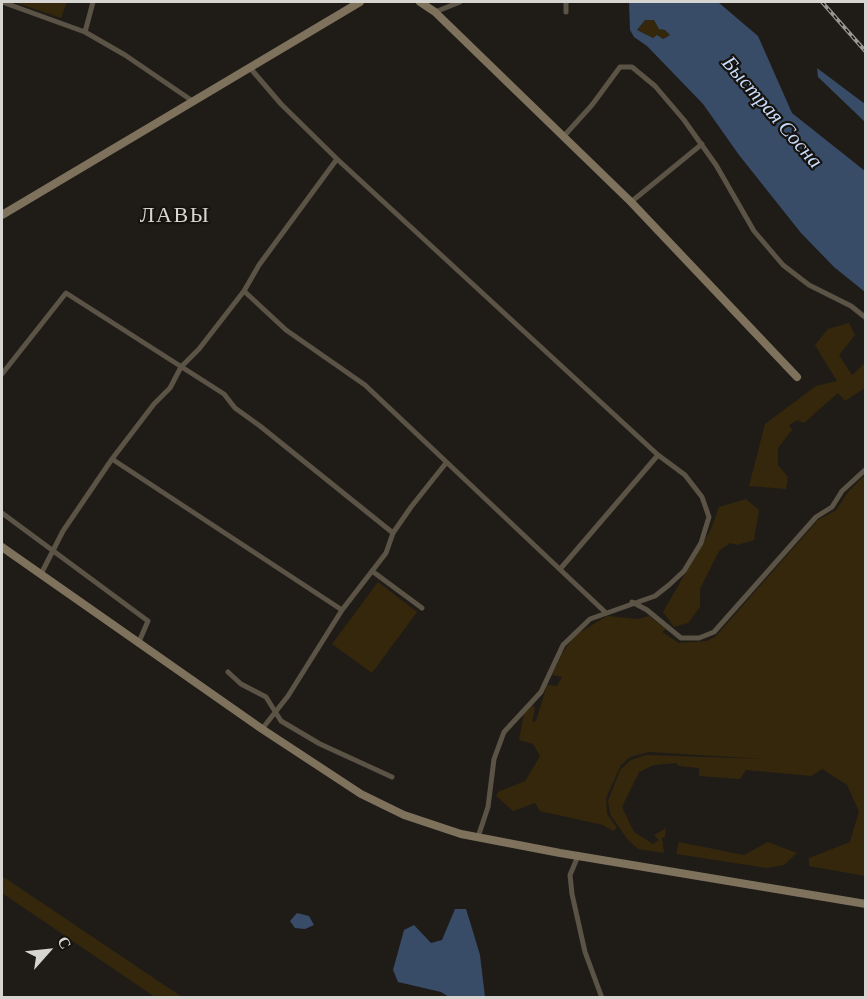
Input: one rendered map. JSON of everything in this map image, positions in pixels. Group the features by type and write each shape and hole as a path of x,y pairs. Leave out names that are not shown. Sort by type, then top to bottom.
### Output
{"main road":[{"path":"2,215 251,69 360,2"},
{"path":"420,2 435,12 631,202 797,377"},
{"path":"2,547 261,729 361,795 404,815 478,837 866,904"}],"street":[{"path":"2,2 85,32 125,55 195,102"},
{"path":"85,32 93,2"},
{"path":"435,12 460,2"},
{"path":"566,2 566,12"},
{"path":"564,136 620,67 632,68 655,86 702,144 754,231 783,265 809,285 851,306 866,318"},
{"path":"251,69 280,104 337,159 658,455 685,475 702,497 709,517 701,543 684,571 655,596 605,612 576,630 563,645 541,692 504,732 494,759 488,807 478,837"},
{"path":"631,202 702,144"},
{"path":"41,574 63,531 112,459 154,404 170,388 181,367 199,349 244,291 259,265 337,159"},
{"path":"244,291 286,330 365,385 605,612"},
{"path":"2,374 66,293 224,394 235,408 393,533"},
{"path":"561,568 658,455"},
{"path":"112,459 342,610"},
{"path":"261,729 288,696 342,610 386,553 393,533 446,463"},
{"path":"632,602 647,610 681,639 699,638 714,632 816,517 832,507 842,491 866,469"},
{"path":"2,513 148,621 138,644"},
{"path":"372,571 422,608"},
{"path":"228,672 241,684 266,697 281,721 320,744 392,777"},
{"path":"578,856 570,875 572,894 585,952 602,998"}],"shaded area":[{"path":"14,2 67,2 61,18"},
{"path":"645,20 654,20 659,29 665,30 670,35 662,39 653,38 637,30"},
{"path":"849,323 855,335 839,355 852,375 865,363 865,388 845,401 838,393 804,423 797,420 789,425 792,430 778,448 778,465 788,477 786,489 749,486 765,424 816,386 837,381 815,345 828,329"},
{"path":"865,475 865,876 809,866 809,858 850,842 859,811 847,785 822,769 811,776 746,770 740,779 699,776 699,768 679,766 676,763 654,765 639,772 622,807 634,832 653,844 659,840 654,835 666,828 665,837 662,838 664,853 638,849 627,839 610,814 608,801 620,770 631,760 646,755 766,759 649,752 630,757 621,765 606,798 607,814 617,828 613,831 603,825 540,811 535,803 513,811 496,796 498,792 525,781 540,756 533,744 519,740 524,714 532,705 535,708 532,722 536,721 547,685 557,686 562,677 552,675 574,636 607,616 638,619 649,616 666,629 662,632 679,643 707,641 716,636 818,520 836,510 848,492"},
{"path":"746,499 759,510 754,540 737,545 730,543 719,551 700,589 700,607 688,623 674,627 663,612 711,529 719,507"},
{"path":"378,582 417,612 372,673 332,644"},
{"path":"679,842 744,855 768,842 797,853 784,865 767,868 676,854"},
{"path":"2,876 182,997 155,997 2,893"}],"water":[{"name":"Быстрая Сосна","path":"629,2 718,2 758,36 792,113 865,171 865,292 834,267 801,233 739,155 703,104 647,46 634,37 630,30","holes":["645,20 654,20 659,29 665,30 670,35 663,39 657,35 653,38 637,30"]},
{"path":"817,68 865,104 865,122 818,77"},
{"path":"455,909 466,909 480,955 485,997 449,997 441,992 398,982 393,970 404,930 414,925 431,943 442,940"},
{"path":"297,913 309,916 314,925 305,929 295,928 290,921"}],"railway":[{"path":"822,2 866,52"}],"district":[{"name":"ЛАВЫ","path":"175,215"}]}
